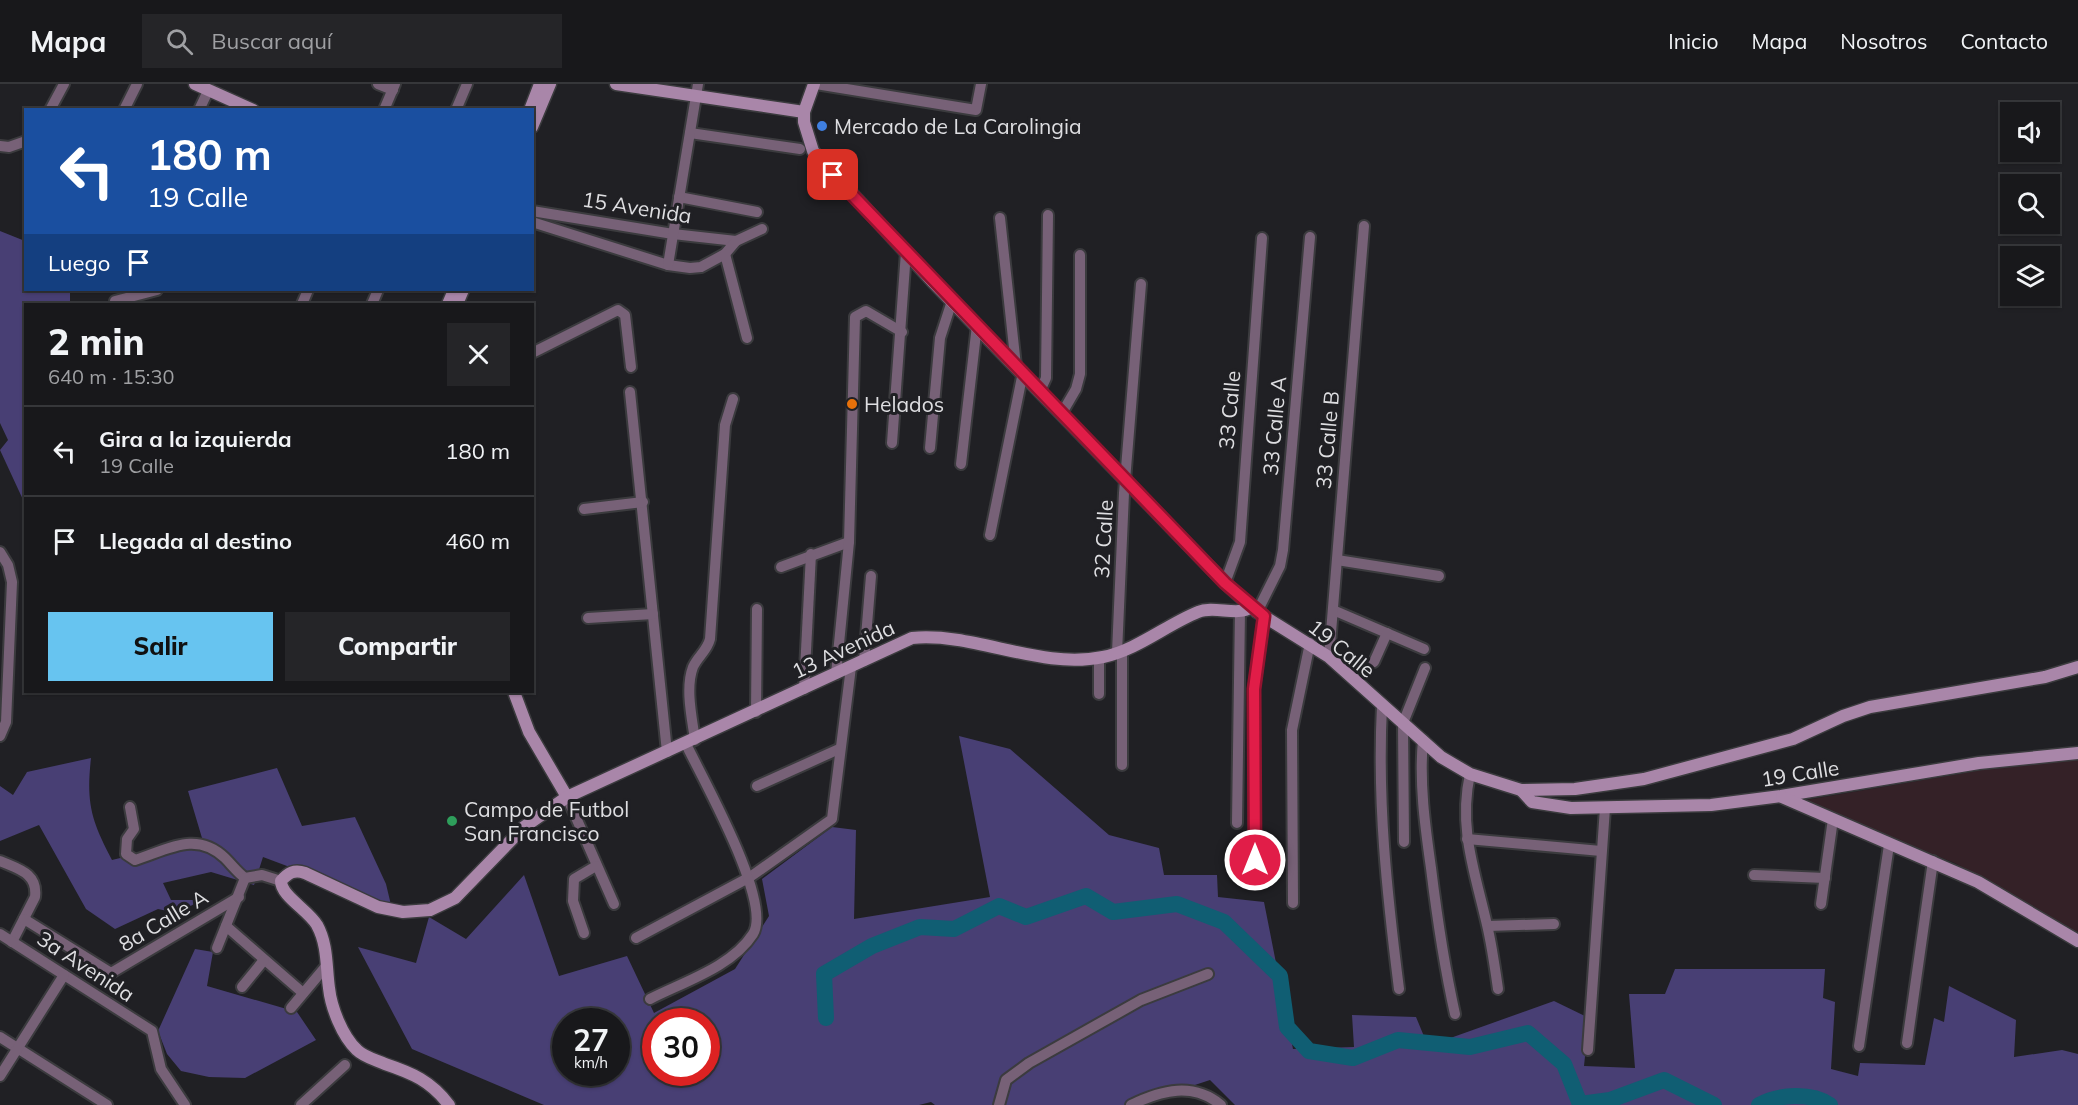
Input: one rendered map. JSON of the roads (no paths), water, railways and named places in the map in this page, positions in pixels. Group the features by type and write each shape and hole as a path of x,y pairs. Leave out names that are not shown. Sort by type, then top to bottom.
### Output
{"main road":[{"path":"195,84 248,108"},
{"path":"531,108 540,84"},
{"path":"534,122 550,84"},
{"path":"616,84 695,98 804,112"},
{"name":"19 Calle","path":"815,84 804,112 805,131 813,151 951,301 1253,611 1310,643 1329,657 1441,757 1470,774 1521,790 1532,802 1548,806 1605,808 1711,805 1781,796 1979,763 2078,753"},
{"name":"13 Avenida","path":"281,881 287,874 298,871 378,907 403,912 430,910 455,898 524,827 567,797 756,712 912,638 931,636 1030,654 1079,659 1099,658 1120,652 1201,610 1253,611"},
{"path":"1521,790 1575,789 1644,779 1793,739 1843,716 1870,707 1999,686 2063,673 2078,667"},
{"path":"514,693 529,732 567,797"},
{"path":"1781,796 1977,882 2078,941"},
{"path":"281,881 283,891 304,908 317,925 323,939 329,990 349,1041 358,1051 430,1083 449,1105"}],"street":[{"path":"51,108 64,84"},
{"path":"125,108 137,84"},
{"path":"378,84 394,87 385,108"},
{"path":"457,108 467,84"},
{"path":"668,265 698,84"},
{"path":"815,84 976,110 981,84"},
{"path":"200,108 208,91"},
{"path":"690,132 800,149"},
{"path":"0,146 9,147 24,141"},
{"path":"679,198 756,212"},
{"name":"15 Avenida","path":"534,211 673,234 736,241"},
{"path":"1040,391 1046,378 1048,215"},
{"path":"990,535 1019,369 1000,218"},
{"path":"534,223 668,265 690,268 701,267 725,254 736,241 762,229"},
{"name":"33 Calle B","path":"1329,657 1364,226"},
{"name":"33 Calle A","path":"1255,881 1253,611 1280,566 1283,550 1310,237"},
{"name":"33 Calle","path":"1225,583 1240,542 1262,238"},
{"path":"892,443 902,332 906,252"},
{"path":"725,254 747,338"},
{"path":"1062,413 1076,389 1080,374 1080,255"},
{"name":"32 Calle","path":"1122,765 1120,652 1126,482 1141,284"},
{"path":"115,303 154,291"},
{"path":"930,448 940,338 951,301"},
{"path":"534,352 618,310 625,315 631,367"},
{"path":"836,675 849,542 855,317 866,311 902,332"},
{"path":"961,464 977,326"},
{"path":"630,392 667,752"},
{"path":"650,999 725,961 750,938 757,921 750,878 690,742 690,683 693,666 707,650 710,639 725,425 733,399"},
{"path":"584,508 643,502"},
{"path":"781,567 811,554 849,542"},
{"path":"0,552 8,565 12,582 7,713 0,736"},
{"path":"804,689 811,554"},
{"path":"1337,560 1439,576"},
{"path":"864,661 871,576"},
{"path":"756,712 757,609"},
{"path":"1333,610 1424,649"},
{"path":"1237,823 1253,611"},
{"path":"588,618 653,614"},
{"path":"1374,662 1387,633"},
{"path":"1293,903 1292,730 1310,643"},
{"path":"1099,658 1099,694"},
{"path":"636,938 750,878 832,819 851,668"},
{"path":"1404,843 1403,723 1425,668"},
{"path":"1382,706 1380,789 1383,848 1399,989"},
{"path":"1423,740 1421,759 1426,836 1442,957 1455,1014"},
{"path":"757,786 839,749"},
{"path":"1470,774 1464,806 1467,839 1473,873 1488,926 1498,989"},
{"path":"567,797 614,904"},
{"path":"130,807 134,829 126,847 130,858 135,860 166,849 198,842 225,858 245,878"},
{"path":"1588,1050 1605,808"},
{"path":"1821,904 1833,819"},
{"path":"1467,839 1601,851"},
{"path":"1859,1046 1889,845"},
{"path":"0,861 28,874 33,878 36,889 12,942"},
{"path":"1907,1043 1933,861"},
{"path":"584,933 573,901 574,879 597,866"},
{"path":"245,878 262,875 281,881"},
{"path":"1754,875 1824,878"},
{"path":"217,948 245,878"},
{"name":"8a Calle A","path":"24,919 107,971 122,968 239,897"},
{"path":"1488,926 1554,924"},
{"path":"226,926 303,993"},
{"name":"3a Avenida","path":"0,934 152,1031 161,1069 185,1105"},
{"path":"242,987 264,960"},
{"path":"291,1008 327,965"},
{"path":"999,1105 1006,1080 1029,1063 1141,1000 1208,974"},
{"path":"0,1076 64,975"},
{"path":"0,1037 107,1105"},
{"path":"301,1105 345,1065"},
{"path":"1131,1105 1173,1090 1196,1091 1221,1105"}],"waterway":[{"path":"826,1018 824,974 872,946 920,927 954,929 999,906 1026,917 1086,896 1113,912 1177,904 1224,922 1280,976 1287,1027 1309,1051 1353,1058 1398,1040 1470,1047 1528,1033 1564,1064 1580,1104 1610,1100 1664,1080 1714,1105"},
{"path":"1759,1105 1767,1101 1795,1096 1814,1098 1830,1105"}],"place":[{"name":"Mercado de La Carolingia","path":"822,126"},
{"name":"Helados","path":"852,404"},
{"name":"Campo de Futbol San Francisco","path":"452,821"}]}
